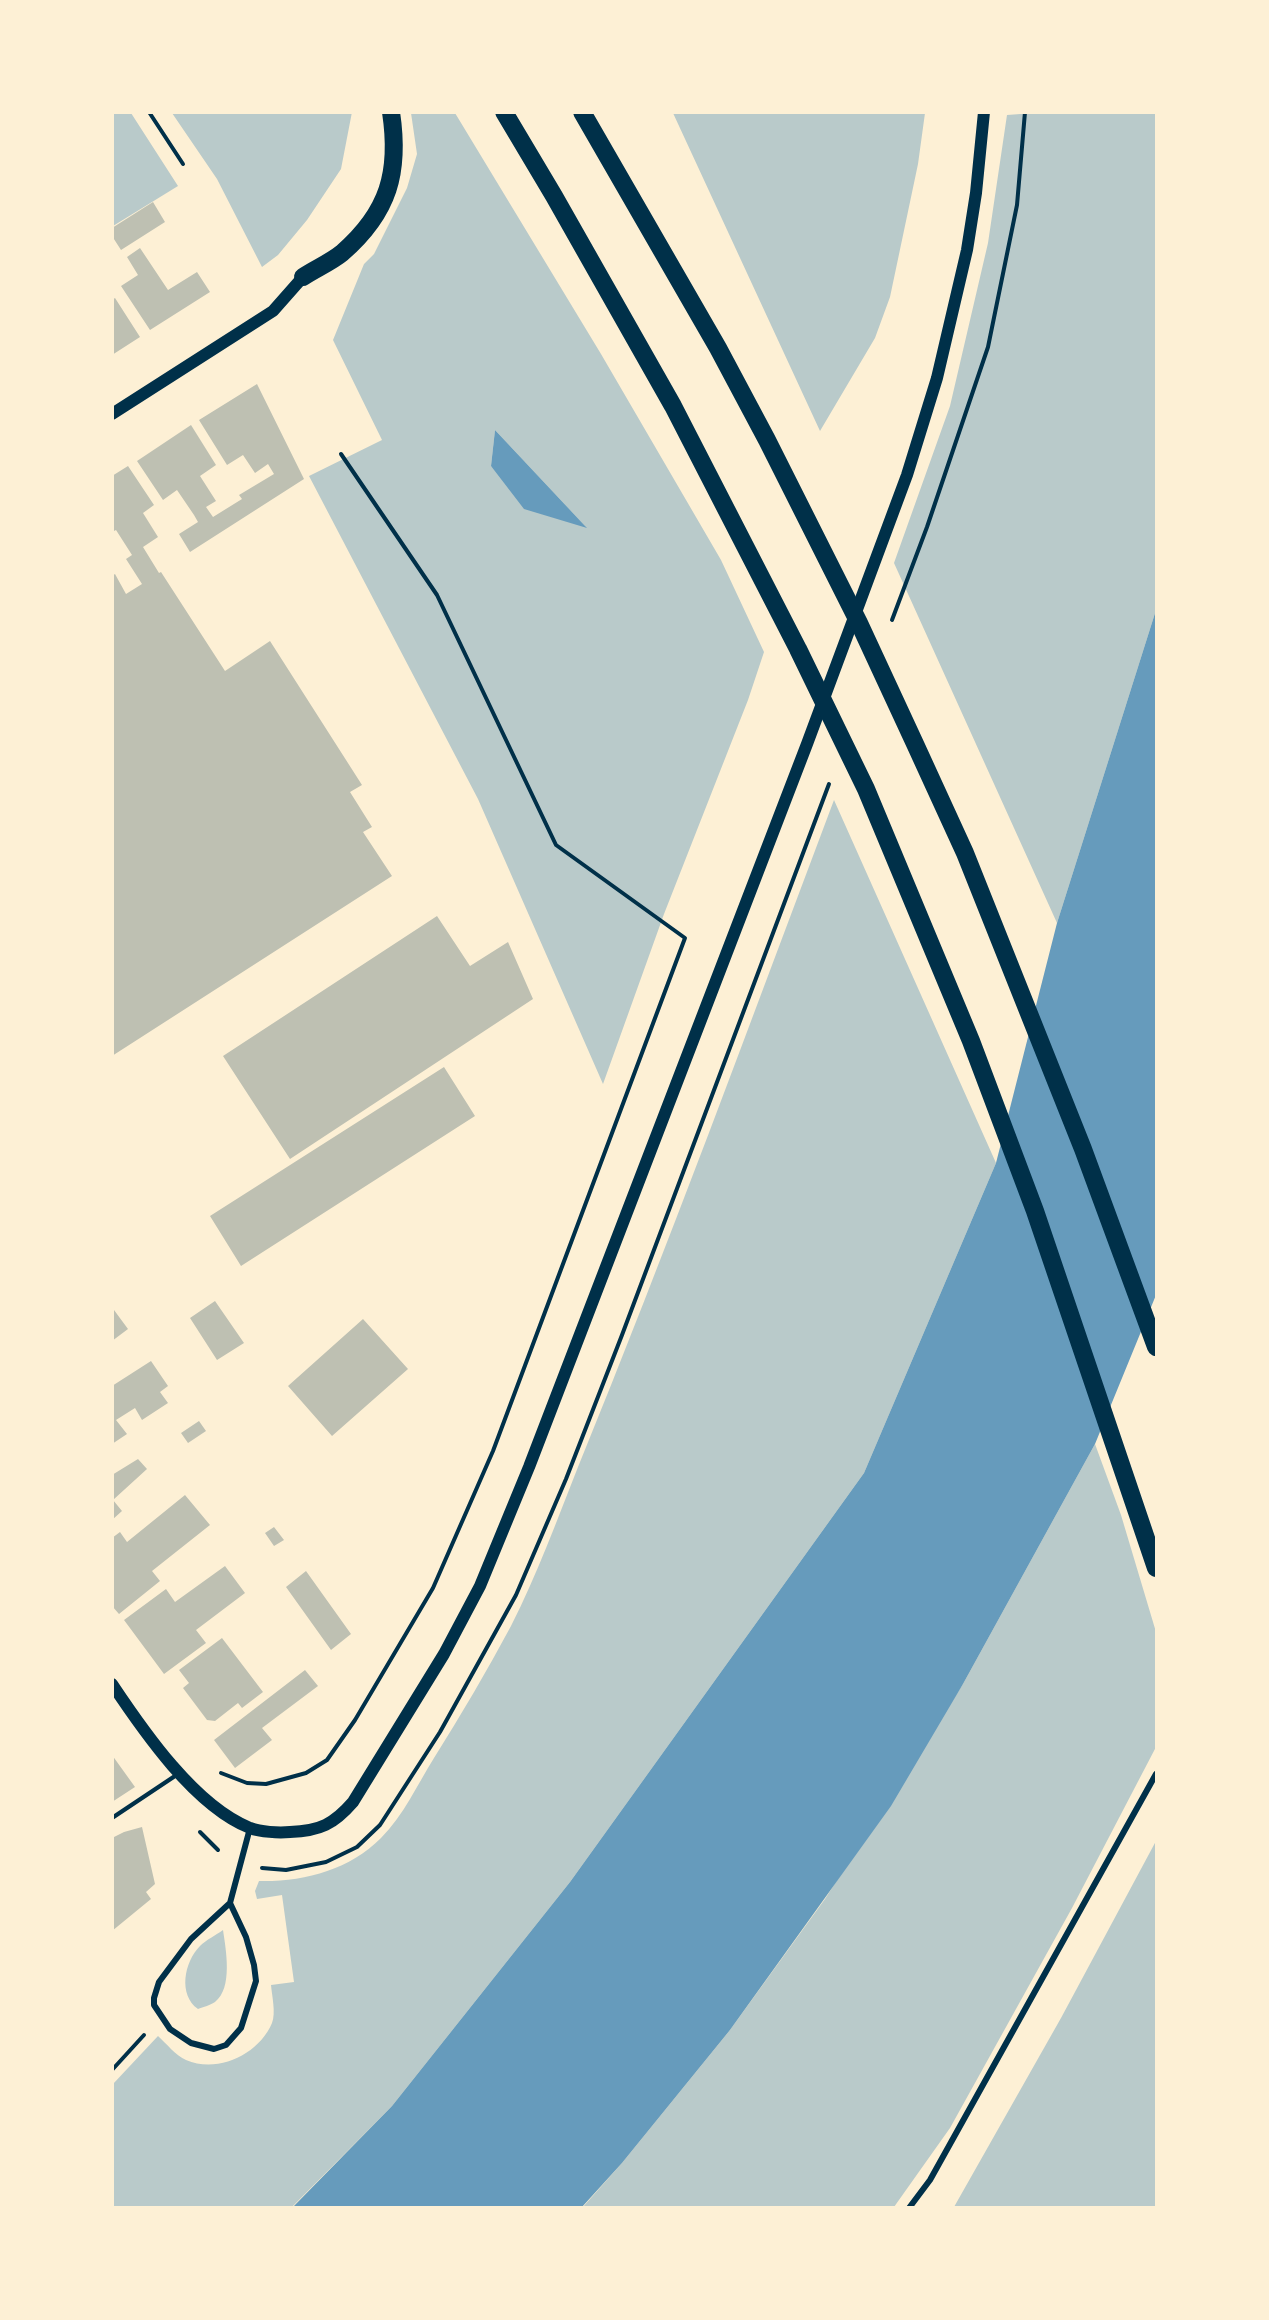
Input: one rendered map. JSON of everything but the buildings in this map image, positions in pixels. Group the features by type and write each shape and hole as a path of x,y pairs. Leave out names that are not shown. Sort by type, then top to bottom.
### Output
{"highway":[{"path":"303,277 340,254 371,224 386,197 392,172 395,140 391,112"},
{"path":"504,112 673,406 798,649 866,789 971,1041 1035,1212 1156,1568"},
{"path":"582,112 718,348 832,568 965,853 1083,1149 1156,1347"}],"main road":[{"path":"112,1684 179,1774 216,1808 250,1828 279,1833 305,1832 320,1828 339,1818 353,1802 444,1654 480,1586 528,1467 802,755 907,475 937,378 967,250 976,193 984,112"},
{"path":"112,414 273,311 303,277"}],"street":[{"path":"909,2208 930,2180 1156,1774"},
{"path":"230,1903 246,1937 256,1981 241,2028 225,2045 214,2049 191,2043 182,2038 170,2029 154,2005 159,1982 191,1939 230,1903 250,1828"}],"lane":[{"path":"112,1818 179,1774"}],"path":[{"path":"149,112 183,164"},
{"path":"889,627 927,528 988,347 1017,205 1025,112"},
{"path":"266,1784 306,1773 327,1760 355,1720 433,1588 493,1451 685,938 556,845 437,595 341,454"},
{"path":"416,1768 440,1732 516,1595 566,1479 830,781"},
{"path":"112,2070 161,2018"}],"shaded area":[{"path":"113,112 131,113 178,186 113,226"},
{"path":"352,112 341,169 307,220 278,255 262,267 217,179 172,113"},
{"path":"1047,112 1156,113 1156,610 1057,923 894,563 950,406 988,243 1007,115"},
{"path":"411,113 455,113 601,354 721,560 764,652 748,700 664,914 603,1084 478,799 309,476 382,440 333,340 364,264 374,254 407,188 417,154","holes":["495,430 586,527 491,466"]},
{"path":"673,113 925,113 918,164 890,297 875,338 820,431"},
{"path":"834,800 996,1163 864,1473 570,1882 392,2106 292,2207 113,2208 113,2084 158,2036 182,2058 198,2064 224,2063 248,2052 258,2044 273,2019 271,1985 294,1982 282,1895 257,1899 255,1891 259,1881 293,1879 325,1872 355,1858 381,1838 397,1820 410,1799 474,1693 511,1626 546,1547 644,1301"},
{"path":"1095,1444 1121,1515 1156,1632 1156,1747 1072,1908 950,2128 894,2207 582,2208 622,2163 730,2030 825,1899 963,1684"},
{"path":"1156,1841 1156,2207 954,2207 1061,2018"},
{"path":"223,1930 227,1968 224,1988 221,1996 215,2002 198,2009 188,1996 187,1969 200,1946"}],"water":[{"path":"495,430 587,528 524,509 491,466"},
{"path":"1156,610 1156,1295 1095,1444 963,1684 891,1806 730,2030 622,2163 582,2207 292,2208 392,2106 570,1882 864,1473 996,1163 1057,923"}]}
